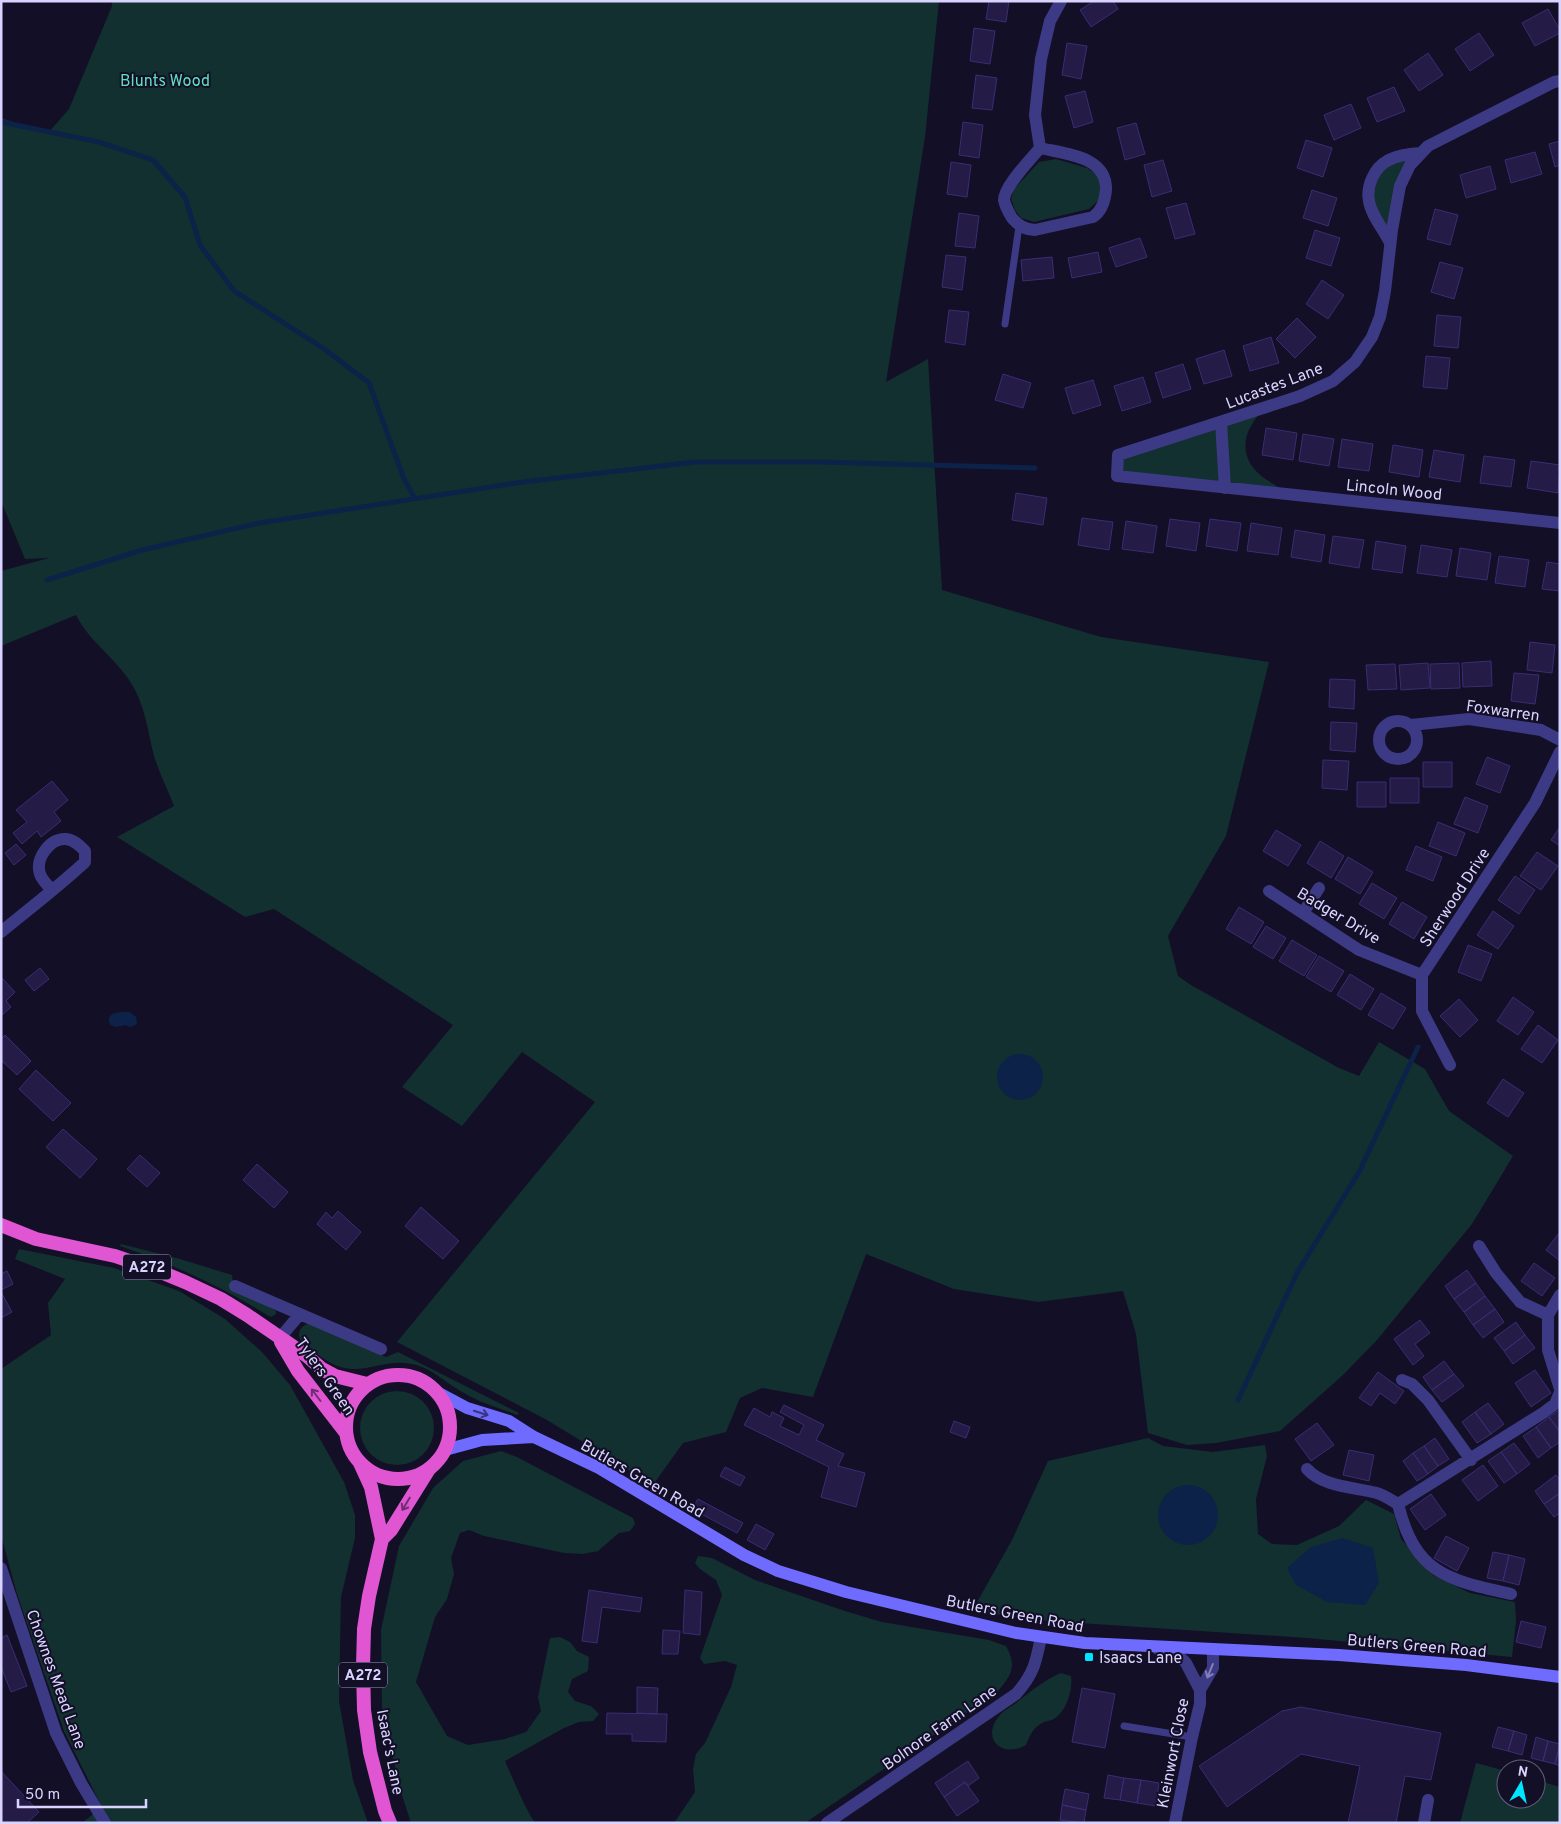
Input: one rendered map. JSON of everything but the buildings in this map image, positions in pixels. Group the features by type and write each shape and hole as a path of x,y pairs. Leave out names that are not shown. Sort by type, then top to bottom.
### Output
{"highway":[{"name":"Tylers Green","path":"1,1224 36,1239 104,1253 156,1270 221,1300 247,1315 279,1339 307,1356 322,1370 335,1376 368,1384"},
{"name":"Tylers Green","path":"279,1339 298,1371 346,1433"},
{"path":"396,1374 412,1376 426,1382 437,1392 446,1405 450,1420 449,1435 445,1450 430,1468 416,1475 402,1478 387,1478 372,1472 360,1463 351,1449 346,1433 346,1419 350,1406 357,1394 368,1384 381,1377 396,1374"},
{"name":"Isaac's Lane","path":"360,1463 371,1487 382,1540 369,1596 364,1629 364,1710 370,1752 385,1811 390,1823"},
{"name":"Isaac's Lane","path":"382,1540 391,1530 430,1468"}],"main road":[{"name":"Butlers Green Road","path":"437,1392 467,1408 508,1421 534,1437 599,1468 744,1555 778,1571 846,1592 976,1624 1041,1637 1085,1642 1213,1650 1339,1655 1466,1665 1560,1677"},
{"name":"Butlers Green Road","path":"445,1450 482,1440 534,1437"}],"street":[{"path":"1040,148 1089,160 1099,169 1106,180 1105,200 1098,213 1092,217 1035,230 1026,229 1019,226 1009,214 1004,199 1008,186 1040,148 1035,115 1041,59 1050,21 1061,1"},
{"name":"Lucastes Lane","path":"1221,422 1225,488 1117,476 1118,455 1300,396 1334,381 1355,362 1372,338 1380,317 1400,186 1410,165 1428,146 1554,82 1560,81"},
{"name":"Lucastes Lane","path":"1390,243 1369,202 1368,186 1376,172 1385,162 1403,155 1421,153"},
{"name":"Lincoln Wood","path":"1225,488 1560,523"},
{"name":"Foxwarren","path":"1411,725 1469,719 1541,730 1560,740"},
{"name":"Sherwood Drive","path":"1422,975 1535,803 1560,752"},
{"path":"1303,913 1319,888"},
{"path":"1,932 52,890"},
{"name":"Badger Drive","path":"1269,891 1359,950 1422,975"},
{"path":"1422,975 1422,1011 1450,1065"},
{"path":"1479,1246 1496,1273 1520,1302 1548,1315"},
{"name":"Tylers Green","path":"235,1286 381,1349"},
{"path":"1398,1504 1470,1460 1555,1404 1560,1391 1548,1350 1548,1315 1560,1295"},
{"name":"Tylers Green","path":"279,1339 300,1314"},
{"path":"1402,1380 1412,1384 1428,1400 1470,1460"},
{"path":"1307,1469 1312,1475 1335,1484 1379,1494 1398,1504 1403,1523 1412,1544 1426,1563 1442,1573 1469,1585 1511,1594"},
{"name":"Chownes Mead Lane","path":"1,1568 56,1733 81,1783 105,1823"},
{"name":"Bolnore Farm Lane","path":"827,1823 1016,1694 1033,1671 1041,1637"},
{"name":"Kleinwort Close","path":"1148,1646 1180,1657 1186,1663 1200,1690 1200,1704 1175,1823"},
{"name":"Kleinwort Close","path":"1200,1690 1213,1668 1213,1650"},
{"path":"1424,1823 1428,1800"}],"lane":[{"path":"1005,324 1019,226"},
{"path":"1124,1726 1192,1737"}],"green space":[{"name":"Blunts Wood","path":"112,1 939,1 925,137 886,382 928,359 942,590 1101,637 1269,662 1226,836 1168,936 1178,976 1339,1068 1359,1076 1379,1042 1425,1069 1449,1111 1513,1156 1472,1224 1377,1340 1343,1375 1280,1431 1216,1443 1187,1445 1148,1433 1136,1334 1123,1291 1038,1302 954,1289 866,1254 813,1397 762,1388 740,1398 726,1432 683,1443 653,1485 547,1420 397,1342 595,1102 522,1052 462,1126 402,1087 453,1025 274,909 245,917 117,837 174,806 156,762 144,714 135,690 129,679 89,635 76,615 1,646 1,571 49,558 25,559 1,501 1,118 48,133 69,109 112,6"},
{"path":"1421,153 1410,165 1390,243 1369,202 1385,162"},
{"path":"1056,159 1087,168 1096,174 1102,185 1100,199 1089,209 1034,222 1021,218 1015,210 1011,199 1014,189 1039,162"},
{"path":"1263,408 1247,435 1245,447 1247,457 1252,466 1267,480 1295,496 1117,476 1118,455"},
{"path":"121,1244 232,1275 233,1282 276,1311 276,1314 271,1317 214,1285 158,1260 120,1246"},
{"path":"19,1249 114,1268 179,1291 225,1319 262,1352 290,1385 344,1482 355,1515 355,1538 341,1597 339,1701 353,1780 368,1823 82,1823 102,1807 64,1731 17,1594 1,1535 1,1369 51,1335 48,1303 65,1279 15,1259"},
{"path":"309,1323 386,1357 398,1352 519,1413 517,1415 477,1400 422,1367 407,1363 394,1363 357,1369 345,1368 331,1363 301,1341 300,1330"},
{"path":"390,1391 404,1391 418,1397 428,1407 434,1421 434,1435 428,1449 418,1459 404,1465 390,1465 376,1459 366,1449 360,1435 360,1421 366,1407 376,1397"},
{"path":"1148,1438 1163,1446 1213,1452 1265,1445 1267,1456 1256,1499 1258,1534 1272,1544 1297,1545 1339,1526 1366,1500 1394,1514 1401,1539 1433,1575 1470,1593 1515,1602 1516,1621 1512,1657 1307,1638 1049,1621 972,1611 1012,1540 1048,1461"},
{"path":"501,1451 517,1457 633,1518 635,1524 630,1531 619,1533 598,1551 583,1554 564,1553 484,1536 469,1530 460,1533 451,1558 454,1574 447,1599 435,1617 416,1682 447,1736 468,1745 505,1739 526,1732 541,1711 538,1697 550,1638 560,1637 570,1642 577,1651 589,1657 588,1671 572,1679 568,1692 575,1701 591,1706 599,1714 593,1721 579,1722 564,1728 505,1761 522,1800 535,1823 411,1823 401,1792 382,1711 381,1630 399,1546 433,1488 463,1461"},
{"path":"698,1556 712,1558 755,1580 882,1622 989,1640 1006,1646 1012,1665 1010,1675 998,1691 805,1823 674,1823 695,1792 693,1769 696,1754 705,1743 731,1687 737,1665 725,1661 704,1664 700,1658 722,1595 716,1580 700,1569 695,1563"},
{"path":"1061,1673 1071,1676 1071,1681 1066,1705 1059,1715 1036,1727 1026,1745 1017,1749 1009,1749 1002,1748 996,1744 992,1731 994,1723 1002,1713 1043,1683"},
{"path":"1476,1763 1496,1768 1496,1809 1546,1809 1546,1783 1560,1787 1560,1823 1460,1823"}],"water":[{"path":"121,1012 130,1012 136,1017 137,1023 129,1027 126,1025 116,1027 110,1025 110,1017"},
{"path":"1020,1054 1033,1058 1039,1064 1043,1077 1039,1090 1033,1096 1020,1100 1007,1096 1001,1090 997,1077 1001,1064 1007,1058"},
{"path":"1188,1485 1204,1490 1209,1494 1213,1499 1218,1515 1213,1531 1209,1536 1204,1540 1188,1545 1172,1540 1167,1536 1163,1531 1158,1515 1163,1499 1167,1494 1172,1490"},
{"path":"1343,1538 1373,1548 1379,1583 1365,1605 1327,1602 1296,1585 1287,1568 1311,1547"}],"waterway":[{"path":"1,122 99,142 153,160 185,197 200,245 234,291 323,348 369,383 404,479 415,499"},
{"path":"47,580 142,550 259,523 523,482 695,462 822,462 1035,468"},
{"path":"1238,1400 1297,1273 1359,1172 1418,1047"}],"place":[{"name":"Isaacs Lane","path":"1089,1657"}]}
